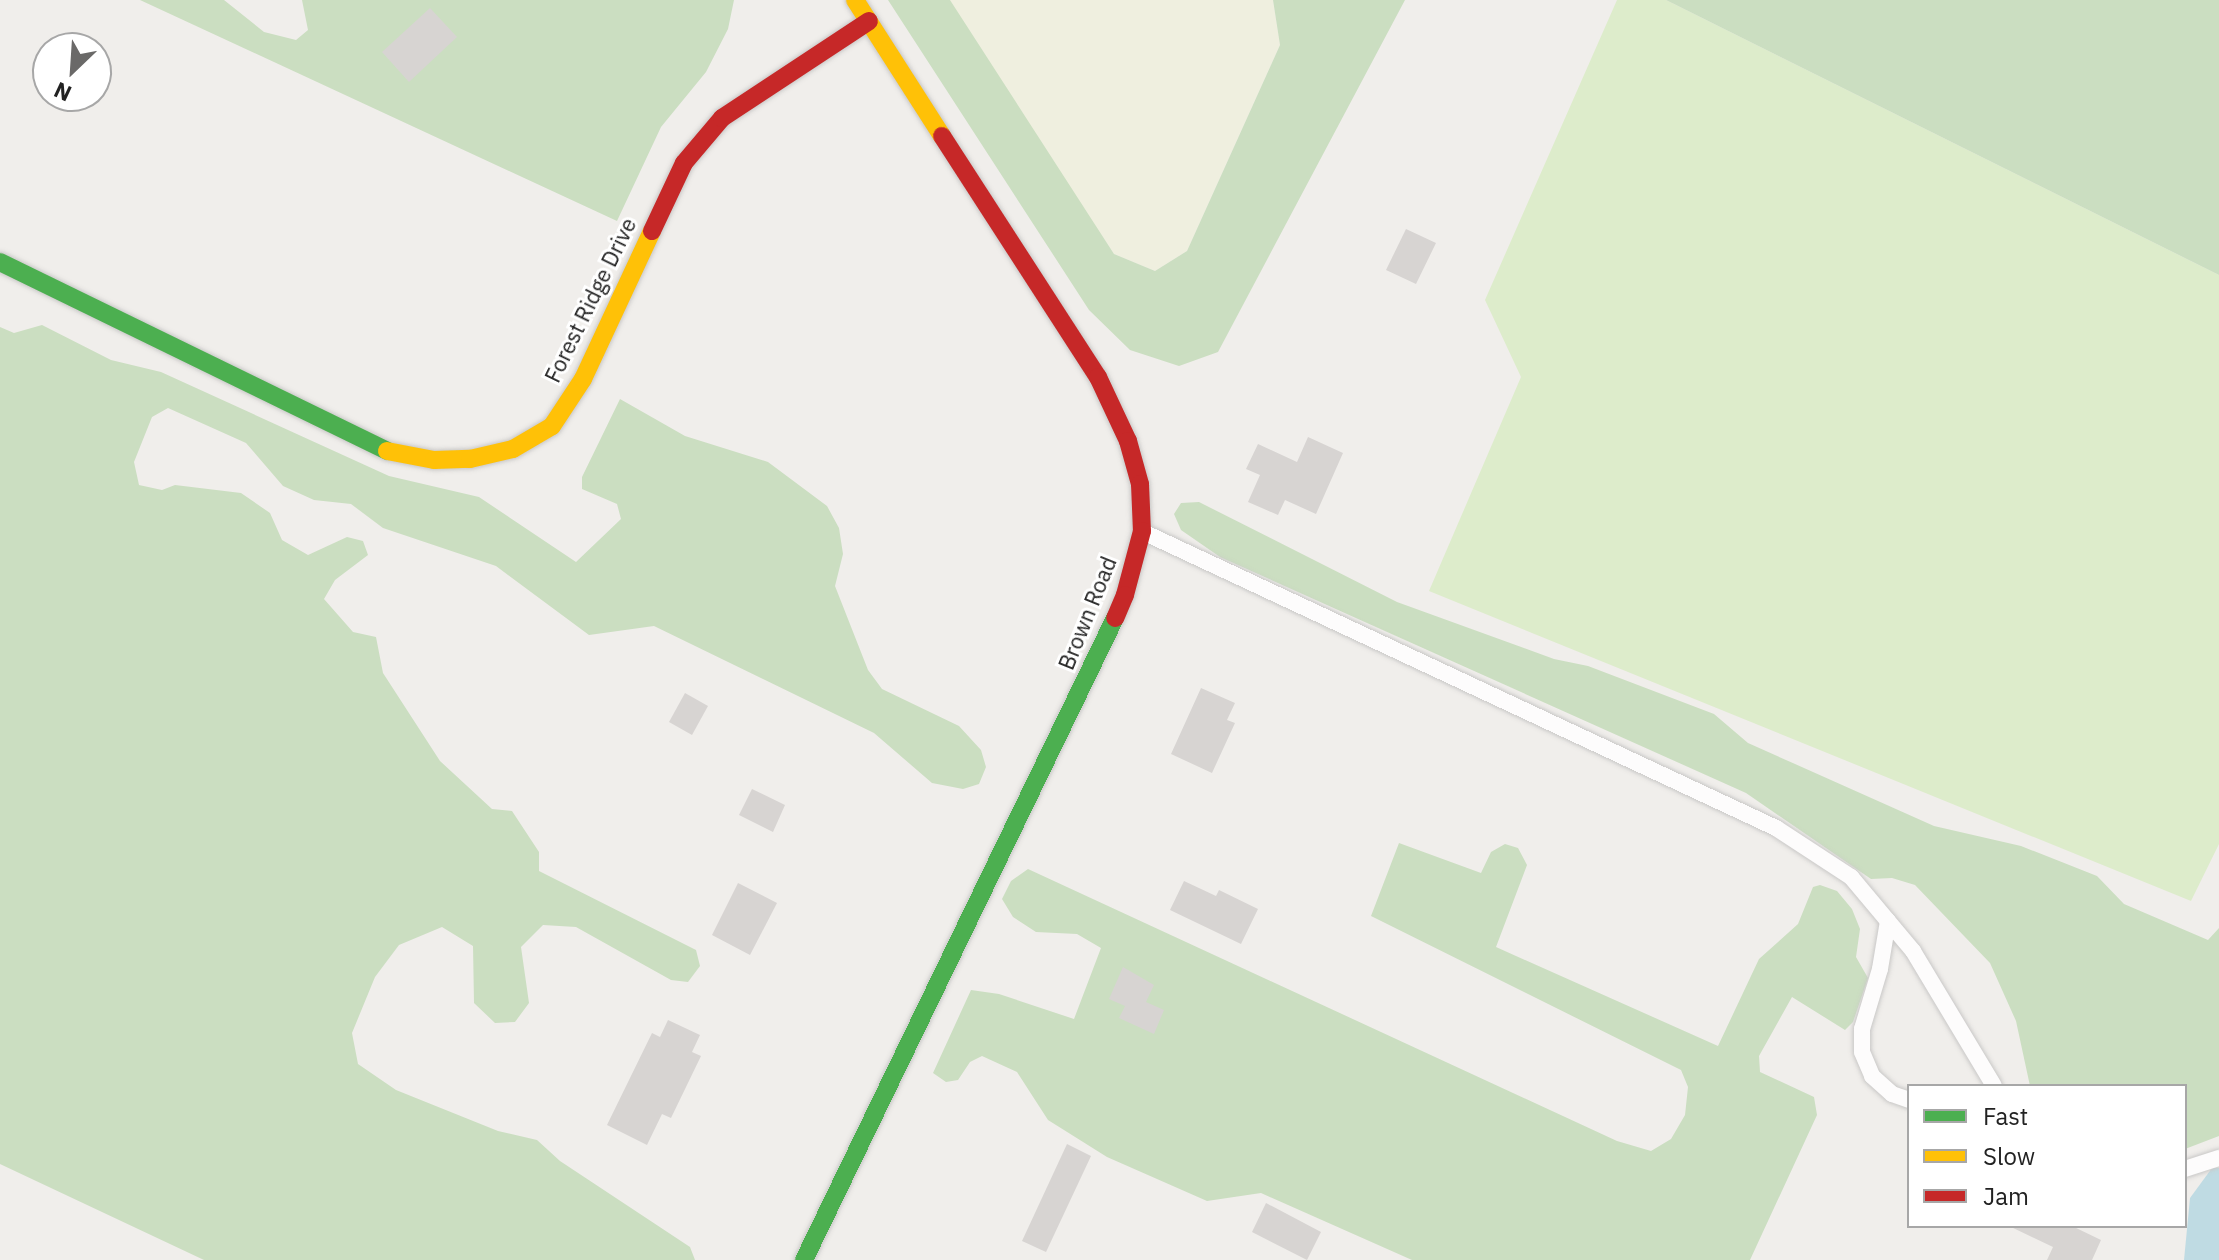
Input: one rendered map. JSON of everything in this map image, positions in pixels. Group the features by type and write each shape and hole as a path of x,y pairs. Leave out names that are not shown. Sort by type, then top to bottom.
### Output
{"street":[{"name":"Brown Road","path":"804,1260 1092,669 1125,595 1142,531 1140,484 1128,441 1098,377 855,0"},
{"name":"Forest Ridge Drive","path":"0,262 392,453 434,460 470,459 513,449 552,426 583,379 684,163 722,118 869,21"}],"lane":[{"path":"1142,531 1776,828 1851,877 1913,951 1991,1084"},
{"path":"1888,921 1880,969 1862,1029 1862,1052 1872,1076 1892,1094 1907,1099"},
{"path":"2187,1168 2219,1158"}],"green space":[{"path":"140,0 224,0 264,32 296,40 308,30 302,0 734,0 728,29 706,72 661,127 617,221"},
{"path":"888,0 950,0 1114,254 1155,271 1187,251 1280,45 1273,0 1405,0 1218,352 1179,366 1130,350 1089,310"},
{"path":"943,0 1273,0 1280,45 1187,251 1155,271 1114,254"},
{"path":"1617,0 1666,0 2219,275 2219,844 2191,901 1429,591 1521,377 1485,300"},
{"path":"1666,0 2219,0 2219,275"},
{"path":"42,325 111,360 161,372 389,476 479,497 576,562 621,519 617,504 582,489 582,477 620,399 685,436 768,462 827,506 839,528 843,554 835,586 868,670 882,689 959,726 981,750 986,767 979,784 963,789 932,783 874,733 654,626 589,635 496,566 383,528 351,504 314,500 283,486 246,443 168,408 152,417 134,462 139,485 162,490 175,485 241,493 270,513 282,540 308,555 347,537 363,541 368,555 335,580 324,599 353,632 376,637 383,673 440,761 492,809 512,811 539,852 539,871 696,950 700,966 688,982 671,980 576,927 543,925 521,947 529,1003 515,1022 495,1023 474,1003 473,946 442,927 399,945 375,977 352,1033 358,1064 396,1090 498,1131 537,1140 560,1161 690,1247 695,1260 204,1260 0,1164 0,327 14,333"},
{"path":"1199,502 1397,602 1554,659 1588,666 1714,714 1748,743 1934,826 2021,846 2097,876 2124,904 2208,940 2219,928 2219,1136 2187,1148 2187,1084 2030,1084 2016,1021 1990,963 1915,885 1892,878 1871,879 1746,793 1220,557 1181,530 1174,514 1181,503"},
{"path":"1399,843 1481,873 1491,852 1505,844 1518,848 1527,865 1496,947 1718,1046 1759,959 1798,924 1813,887 1820,885 1837,891 1852,909 1860,929 1856,957 1868,978 1853,1022 1845,1030 1792,997 1759,1056 1760,1072 1814,1097 1817,1115 1750,1260 1412,1260 1261,1193 1207,1201 1107,1157 1048,1120 1017,1072 982,1056 970,1062 958,1080 946,1082 933,1073 971,990 999,994 1074,1019 1101,948 1077,934 1036,932 1013,917 1002,899 1011,881 1028,869 1617,1141 1651,1151 1671,1139 1685,1115 1688,1087 1681,1070 1371,916"}],"water":[{"path":"2212,1168 2219,1168 2219,1260 2184,1260 2190,1198"}],"building":[{"path":"430,8 457,37 409,82 382,52"},
{"path":"1406,229 1436,243 1416,284 1386,270"},
{"path":"1308,437 1343,453 1316,514 1285,500 1278,515 1248,502 1260,475 1246,469 1258,444 1297,462"},
{"path":"1201,688 1235,703 1227,720 1235,723 1212,773 1171,754"},
{"path":"685,693 708,706 692,735 669,722"},
{"path":"752,789 785,805 773,832 739,815"},
{"path":"1184,881 1216,896 1219,890 1258,909 1241,944 1170,910"},
{"path":"738,883 777,903 750,955 712,935"},
{"path":"1123,967 1154,985 1146,1002 1164,1010 1154,1034 1119,1018 1125,1006 1109,999"},
{"path":"668,1020 700,1035 692,1052 701,1056 671,1118 662,1114 647,1145 607,1125 652,1033 660,1037"},
{"path":"1067,1144 1091,1156 1046,1252 1022,1241"},
{"path":"1266,1203 1321,1232 1307,1260 1252,1232"},
{"path":"2013,1228 2076,1228 2101,1240 2092,1260 2047,1260 2053,1247"}],"traffic: fast":[{"path":"0,262 387,451"},
{"path":"804,1260 1115,618"}],"traffic: slow":[{"path":"855,0 942,136"},
{"path":"387,451 434,460 470,459 513,449 552,426 583,379 652,231"}],"traffic: jam":[{"path":"652,231 684,163 722,118 869,21"},
{"path":"942,136 1098,377 1128,441 1140,484 1142,531 1125,595 1115,618"}]}
